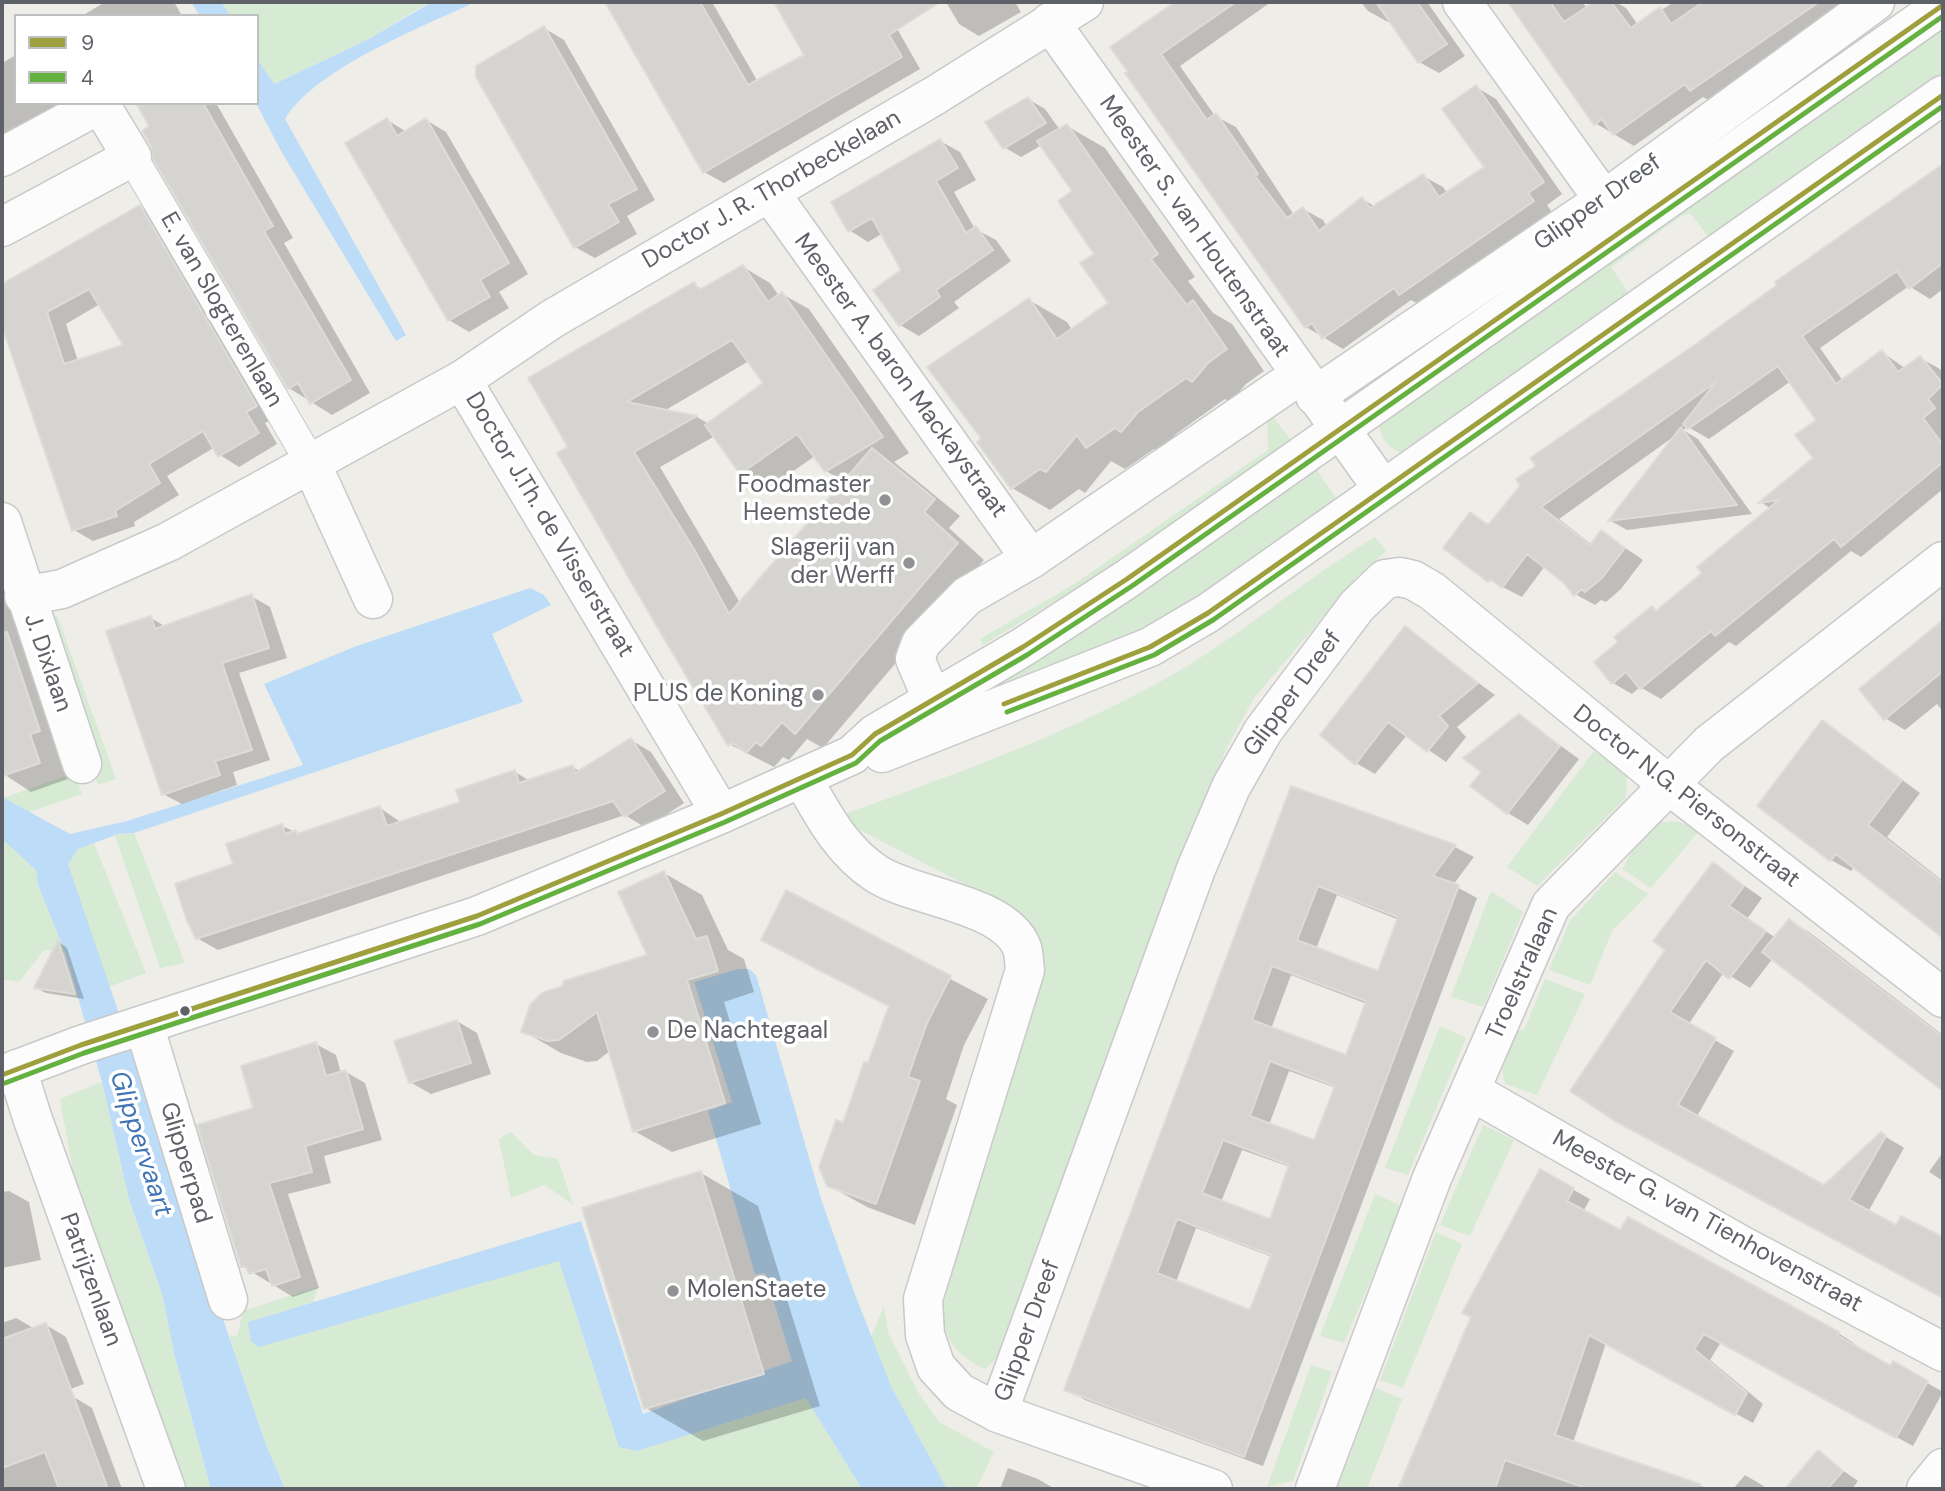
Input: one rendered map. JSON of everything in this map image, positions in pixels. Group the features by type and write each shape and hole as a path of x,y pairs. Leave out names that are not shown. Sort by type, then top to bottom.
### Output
{"street":[{"name":"Doctor J. R. Thorbeckelaan","path":"462,380 552,319 934,96 1084,2"},
{"path":"1462,2 1604,200"},
{"name":"Glipper Dreef","path":"943,713 915,659 920,643 967,596 1031,559 1604,200 1875,2"},
{"name":"Glipper Dreef","path":"943,713 1127,579 1943,5"},
{"name":"Meester S. van Houtenstraat","path":"1050,23 1339,430"},
{"name":"Glipper Dreef","path":"7,1064 144,1025 477,916 802,778 852,755 875,734 1150,647 1208,613 1943,96"},
{"name":"E. van Slogterenlaan","path":"2,157 98,105"},
{"name":"E. van Slogterenlaan","path":"101,105 311,463 373,599"},
{"path":"2,227 132,157"},
{"name":"Meester A. baron Mackaystraat","path":"769,193 1031,559"},
{"path":"24,596 62,589 168,542 462,380"},
{"name":"Doctor J.Th. de Visserstraat","path":"462,380 721,814"},
{"path":"1339,430 1383,489"},
{"name":"J. Dixlaan","path":"2,523 24,596 82,764"},
{"name":"Troelstralaan","path":"1315,1489 1432,1178 1551,905 1709,744 1943,561"},
{"name":"Glipper Dreef","path":"802,778 834,834 877,874 989,916 1012,933 1022,948 1024,970 923,1299 925,1335 936,1367 959,1392 998,1413 1196,869 1231,787 1263,730 1357,606 1385,579 1400,577 1413,580 1432,591"},
{"name":"Doctor N.G. Piersonstraat","path":"1432,591 1668,785 1943,998"},
{"name":"Glipperpad","path":"144,1025 228,1300"},
{"name":"Patrijzenlaan","path":"7,1064 32,1118 166,1489"},
{"name":"Meester G. van Tienhovenstraat","path":"1471,1091 1741,1245 1943,1352"},
{"path":"998,1413 1213,1489"},
{"path":"1926,1489 1943,1468"}],"green space":[{"path":"221,2 429,2 367,40 273,84 259,62 259,14 229,14"},
{"path":"1943,21 1943,82 1715,245 1690,213 1681,216 1611,267 1635,302 1411,454 1393,449 1385,441 1379,424"},
{"path":"1272,416 1291,440 1082,585 983,645 980,639 1076,583 1268,450 1267,419"},
{"path":"1306,468 1317,470 1341,506 1169,625 975,705 975,689"},
{"path":"1375,537 1386,551 1356,578 1254,698 1228,745 1198,819 1006,1349 985,1369 965,1357 952,1343 944,1325 940,1302 1037,997 1042,969 1042,947 1033,928 1013,909 850,825 839,816 1009,753 1132,697 1198,659"},
{"path":"57,615 116,779 98,785 43,625"},
{"path":"1594,751 1627,775 1626,798 1537,886 1507,867"},
{"path":"74,773 82,794 29,812 3,798"},
{"path":"1650,821 1679,822 1700,830 1651,888 1622,869"},
{"path":"134,833 185,963 160,968 115,835"},
{"path":"2,839 36,870 38,885 65,952 44,950 19,982 2,979"},
{"path":"94,843 146,973 108,987 68,864 78,849"},
{"path":"1615,872 1648,894 1612,931 1590,985 1549,970 1570,921"},
{"path":"1491,891 1523,912 1483,1007 1451,997"},
{"path":"1545,979 1585,994 1537,1095 1505,1084 1500,1059 1509,1032 1524,1030"},
{"path":"1440,1026 1466,1038 1408,1175 1385,1168"},
{"path":"102,1082 129,1199 162,1294 175,1357 211,1489 183,1489 79,1204 60,1099"},
{"path":"1483,1125 1514,1140 1470,1236 1440,1225"},
{"path":"511,1132 534,1155 558,1159 573,1205 545,1185 511,1198 499,1139"},
{"path":"1375,1194 1402,1206 1344,1343 1320,1336"},
{"path":"1436,1232 1462,1244 1403,1388 1380,1380"},
{"path":"559,1260 619,1447 637,1451 806,1398 862,1489 285,1489 266,1445 229,1335 237,1337 243,1311 318,1287 313,1302 248,1322 377,1312"},
{"path":"884,1306 888,1333 918,1392 939,1422 994,1452 976,1489 947,1489 891,1386 871,1337"},
{"path":"1311,1365 1332,1372 1293,1481 1267,1487"},
{"path":"1375,1388 1402,1399 1367,1489 1328,1489 1336,1463 1347,1464"}],"water":[{"path":"191,2 221,2 229,14 199,14"},
{"path":"432,2 475,2 344,66 300,100 285,119 406,335 396,341 281,151 257,105 259,62 274,84 367,40"},
{"name":"Glippervaart","path":"530,588 544,595 551,605 492,634 523,702 134,833 118,834 78,849 68,864 266,1445 285,1489 211,1489 175,1357 162,1294 129,1199 102,1082 65,952 38,885 36,870 2,839 2,797 70,834 127,821 303,765 264,684 354,647"},
{"path":"738,969 749,969 756,975 821,1199 854,1292 891,1386 947,1489 862,1489 806,1398 637,1451 619,1447 559,1261 259,1347 251,1341 248,1322 581,1221 643,1414 792,1361 765,1273 755,1274 708,1111 732,1102 694,982"}],"building":[{"path":"605,2 700,2 748,85 804,55 774,2 940,2 889,35 902,57 703,173"},
{"path":"1175,2 1236,2 1161,54 1207,120 1216,113 1258,174 1255,176 1287,218 1303,207 1319,231 1362,197 1370,208 1423,174 1439,197 1484,167 1442,109 1476,85 1544,182 1528,193 1534,201 1399,295 1394,288 1322,339 1312,323 1305,328 1125,73 1128,72 1110,47"},
{"path":"1376,2 1417,2 1447,44 1418,63"},
{"path":"1508,2 1550,2 1564,22 1594,2 1611,2 1631,28 1660,7 1671,24 1703,2 1819,2 1690,91 1685,84 1613,135 1602,119 1594,125"},
{"path":"544,26 637,189 608,204 619,222 574,248 476,77 476,66"},
{"path":"1028,97 1046,123 1003,149 985,122"},
{"path":"137,105 204,105 273,226 264,231 351,380 310,404 298,383 288,389 153,159 151,146 142,131 149,126"},
{"path":"387,118 397,136 426,118 509,263 480,280 490,297 448,321 345,143"},
{"path":"1067,124 1158,254 1151,259 1187,305 1193,300 1227,349 1208,363 1192,382 1186,378 1138,412 1121,432 1115,428 1086,448 1077,435 1046,472 1040,469 1011,489 977,442 981,438 927,367 1029,298 1057,339 1108,303 1080,263 1094,254 1058,201 1072,191 1037,141"},
{"path":"940,139 958,168 936,181 966,233 976,226 993,250 936,290 940,297 899,326 873,290 901,270 872,218 848,232 831,202"},
{"path":"1943,164 1943,263 1909,289 1897,271 1802,336 1836,384 1882,350 1898,372 1920,356 1943,384 1928,399 1935,408 1923,418 1943,445 1943,462 1841,547 1834,539 1715,636 1711,631 1640,689 1626,672 1612,684 1594,662 1618,642 1614,637 1652,606 1656,611 1702,573 1697,567 1779,500 1758,503 1813,458 1795,435 1816,420 1778,366 1688,429 1683,424 1716,382 1541,507 1590,545 1601,530 1625,548 1602,578 1585,592 1582,589 1574,596 1563,582 1527,554 1502,588 1491,579 1488,582 1443,548 1470,512 1488,525 1520,486 1516,479 1536,466 1530,458 1696,344 1777,285 1775,282"},
{"path":"140,205 257,406 246,412 259,433 218,457 203,431 149,464 160,483 115,511 117,516 72,531 2,326 2,284","holes":["89,289 123,345 64,364 47,312"]},
{"path":"743,265 768,302 782,292 883,437 825,472 797,434 740,474 705,425 763,383 732,340 627,402 697,416 634,452 695,551 729,614 872,448 935,499 924,512 958,543 795,734 782,722 761,746 756,742 746,753 733,743 728,746 652,618 557,453 568,447 528,378 694,282 699,290"},
{"path":"1681,427 1737,505 1608,521"},
{"path":"252,594 269,648 222,663 252,750 215,761 220,775 162,795 106,631 151,616 155,629"},
{"path":"1943,620 1943,671 1884,720 1859,689"},
{"path":"1405,626 1478,683 1439,716 1448,726 1427,752 1388,722 1355,765 1320,735"},
{"path":"7,632 40,731 30,734 40,763 2,776 2,633"},
{"path":"1519,714 1560,746 1507,814 1470,786 1481,772 1463,758"},
{"path":"1822,720 1902,780 1868,825 1943,883 1943,938 1836,854 1830,861 1757,806"},
{"path":"631,738 665,791 624,817 613,801 196,939 187,921 175,884 233,864 226,844 282,824 285,834 296,830 297,834 380,806 387,826 460,802 456,790 515,770 519,783 573,765 575,773"},
{"path":"1291,786 1456,845 1433,876 1459,885 1244,1457 1064,1390","holes":["1318,886 1398,917 1378,971 1297,940","1272,966 1366,1001 1346,1055 1252,1020","1270,1061 1335,1086 1314,1140 1250,1116","1223,1140 1289,1165 1270,1219 1202,1193","1177,1219 1271,1255 1250,1310 1157,1273"]},
{"path":"1713,862 1744,886 1729,906 1766,931 1729,979 1706,960 1670,1012 1716,1038 1678,1105 1824,1185 1881,1132 1886,1136 1849,1200 1896,1225 1901,1216 1943,1237 1943,1298 1615,1121 1570,1091 1665,950 1653,941"},
{"name":"De Nachtegaal","path":"664,871 696,939 707,936 718,971 687,980 725,1103 633,1132 597,1012 559,1040 548,1041 521,1032 530,1005 542,993 563,986 564,981 647,955 618,892"},
{"path":"786,890 951,976 927,1023 908,1077 920,1081 876,1204 827,1186 819,1167 836,1120 843,1123 864,1062 868,1063 889,1006 761,940"},
{"path":"1789,919 1943,1037 1943,1091 1762,952"},
{"path":"58,940 75,994 34,988"},
{"path":"457,1020 471,1063 409,1083 394,1041"},
{"path":"316,1042 326,1076 346,1070 363,1129 305,1146 312,1172 269,1183 300,1277 272,1286 266,1269 249,1274 246,1266 241,1267 197,1125 253,1108 241,1066"},
{"path":"1540,1169 1574,1188 1567,1201 1620,1230 1628,1217 1839,1332 1837,1335 1891,1366 1893,1361 1928,1381 1896,1438 1704,1334 1694,1349 1747,1393 1735,1415 1589,1335 1555,1435 1700,1484 1699,1489 1589,1489 1505,1460 1495,1489 1398,1489 1471,1317 1462,1313"},
{"name":"MolenStaete","path":"701,1171 764,1374 644,1409 582,1208"},
{"path":"46,1323 108,1489 59,1489 45,1452 2,1468 2,1339"},
{"path":"1818,1450 1843,1471 1827,1489 1785,1489"}],"transit line":[{"name":"9","path":"2,1075 81,1045 477,916 721,814 852,755 875,734 1023,647 1127,579 1943,5"},
{"name":"4","path":"5,1083 84,1053 480,924 725,822 856,763 880,741 1027,655 1132,586 1943,16"},
{"name":"9","path":"1004,704 1150,647 1208,613 1943,95"},
{"name":"4","path":"1007,712 1154,655 1213,620 1943,106"}],"place":[{"name":"Foodmaster Heemstede","path":"885,500"},
{"name":"Slagerij van der Werff","path":"909,563"},
{"name":"PLUS de Koning","path":"818,695"},
{"name":"De Nachtegaal","path":"653,1032"},
{"name":"MolenStaete","path":"673,1291"}]}
